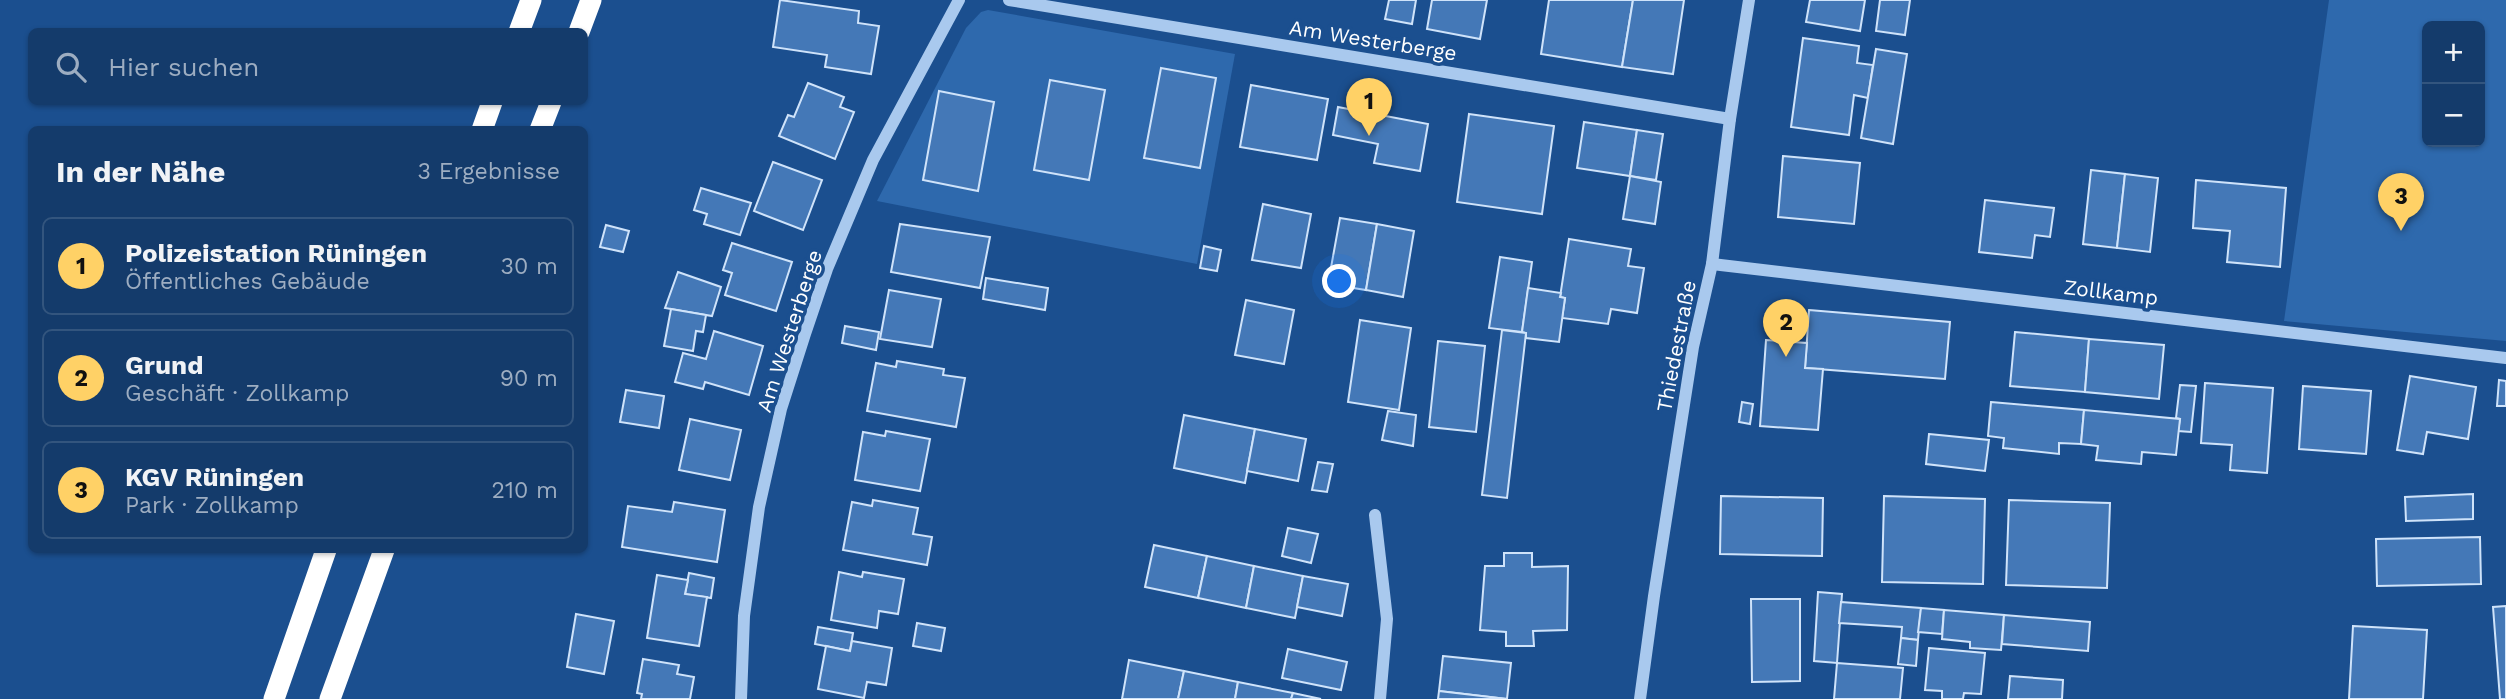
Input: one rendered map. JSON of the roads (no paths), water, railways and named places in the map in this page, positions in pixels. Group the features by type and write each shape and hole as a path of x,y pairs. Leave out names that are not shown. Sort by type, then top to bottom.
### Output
{"highway":[{"path":"520,28 531,0"},
{"path":"581,28 592,0"},
{"path":"483,126 491,105"},
{"path":"542,126 550,105"},
{"path":"274,699 325,553"},
{"path":"330,699 383,553"}],"street":[{"name":"Am Westerberge","path":"741,699 744,616 759,507 789,384 827,269 873,160 959,0"},
{"name":"Am Westerberge","path":"1009,0 1051,3 1730,119"},
{"name":"Thiedestraße","path":"1640,699 1693,347 1712,264 1730,119 1749,0"},
{"name":"Zollkamp","path":"1712,264 2506,358"},
{"path":"1375,515 1387,619 1380,699"}],"place":[{"name":"Polizeistation Rüningen","path":"1369,136"},
{"name":"KGV Rüningen","path":"2401,231"},
{"name":"Grund","path":"1786,357"}]}
